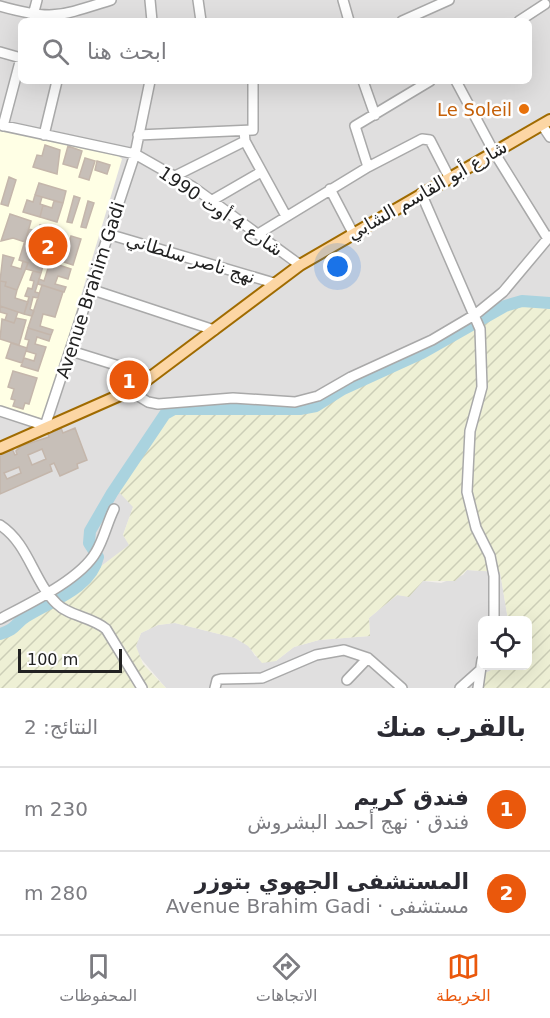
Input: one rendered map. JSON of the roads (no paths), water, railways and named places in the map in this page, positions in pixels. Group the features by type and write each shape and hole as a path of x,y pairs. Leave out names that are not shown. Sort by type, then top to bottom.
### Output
{"main road":[{"name":"شارع أبو القاسم الشابي","path":"0,448 130,392 300,265 353,232 546,122"}],"street":[{"path":"32,18 37,0"},
{"path":"0,6 32,18 71,17 84,4 111,0"},
{"path":"150,0 152,18"},
{"path":"198,0 201,18"},
{"path":"343,0 348,18"},
{"path":"425,17 449,0"},
{"path":"524,18 545,4"},
{"path":"0,52 18,57"},
{"path":"1,126 18,69"},
{"path":"44,135 56,84"},
{"name":"Avenue Brahim Gadi","path":"48,426 135,154 149,84"},
{"path":"175,176 253,130 255,126 253,84"},
{"path":"364,84 375,115"},
{"path":"368,167 354,128 357,124 425,84"},
{"path":"130,392 148,402 158,404 233,398 277,402 308,400 476,316 503,292 549,237 494,152 458,84"},
{"path":"0,89 12,92"},
{"path":"546,122 550,137"},
{"name":"شارع 4 أوت 1990","path":"1,126 135,154 175,176 300,265"},
{"path":"138,135 244,136"},
{"path":"244,136 286,216"},
{"path":"258,234 368,167 423,139 429,140 449,177"},
{"path":"211,201 261,172"},
{"path":"330,189 353,232"},
{"path":"421,193 480,329 482,387 470,431 467,492 476,528 490,556 494,576 494,616"},
{"name":"نهج ناصر سلطاني","path":"108,234 274,283"},
{"path":"90,289 214,330"},
{"path":"71,351 151,376"},
{"path":"0,411 48,426"},
{"path":"0,619 53,598 95,555 114,509"},
{"path":"0,525 22,545 53,598 106,629 142,688"},
{"path":"215,688 217,680 262,678 331,651 344,650 368,658 402,688"},
{"path":"347,680 368,658"},
{"path":"460,688 479,671"},
{"path":"478,688 479,671"}],"waterway":[{"path":"0,634 79,586 87,578 98,557 89,543 90,531 112,493 165,414 174,409 300,409 316,406 343,389 422,353 505,306 522,301 550,303"}],"place":[{"name":"Le Soleil","path":"524,109"},
{"name":"المستشفى الجهوي بتوزر","path":"48,246"},
{"name":"فندق كريم","path":"129,380"}]}
